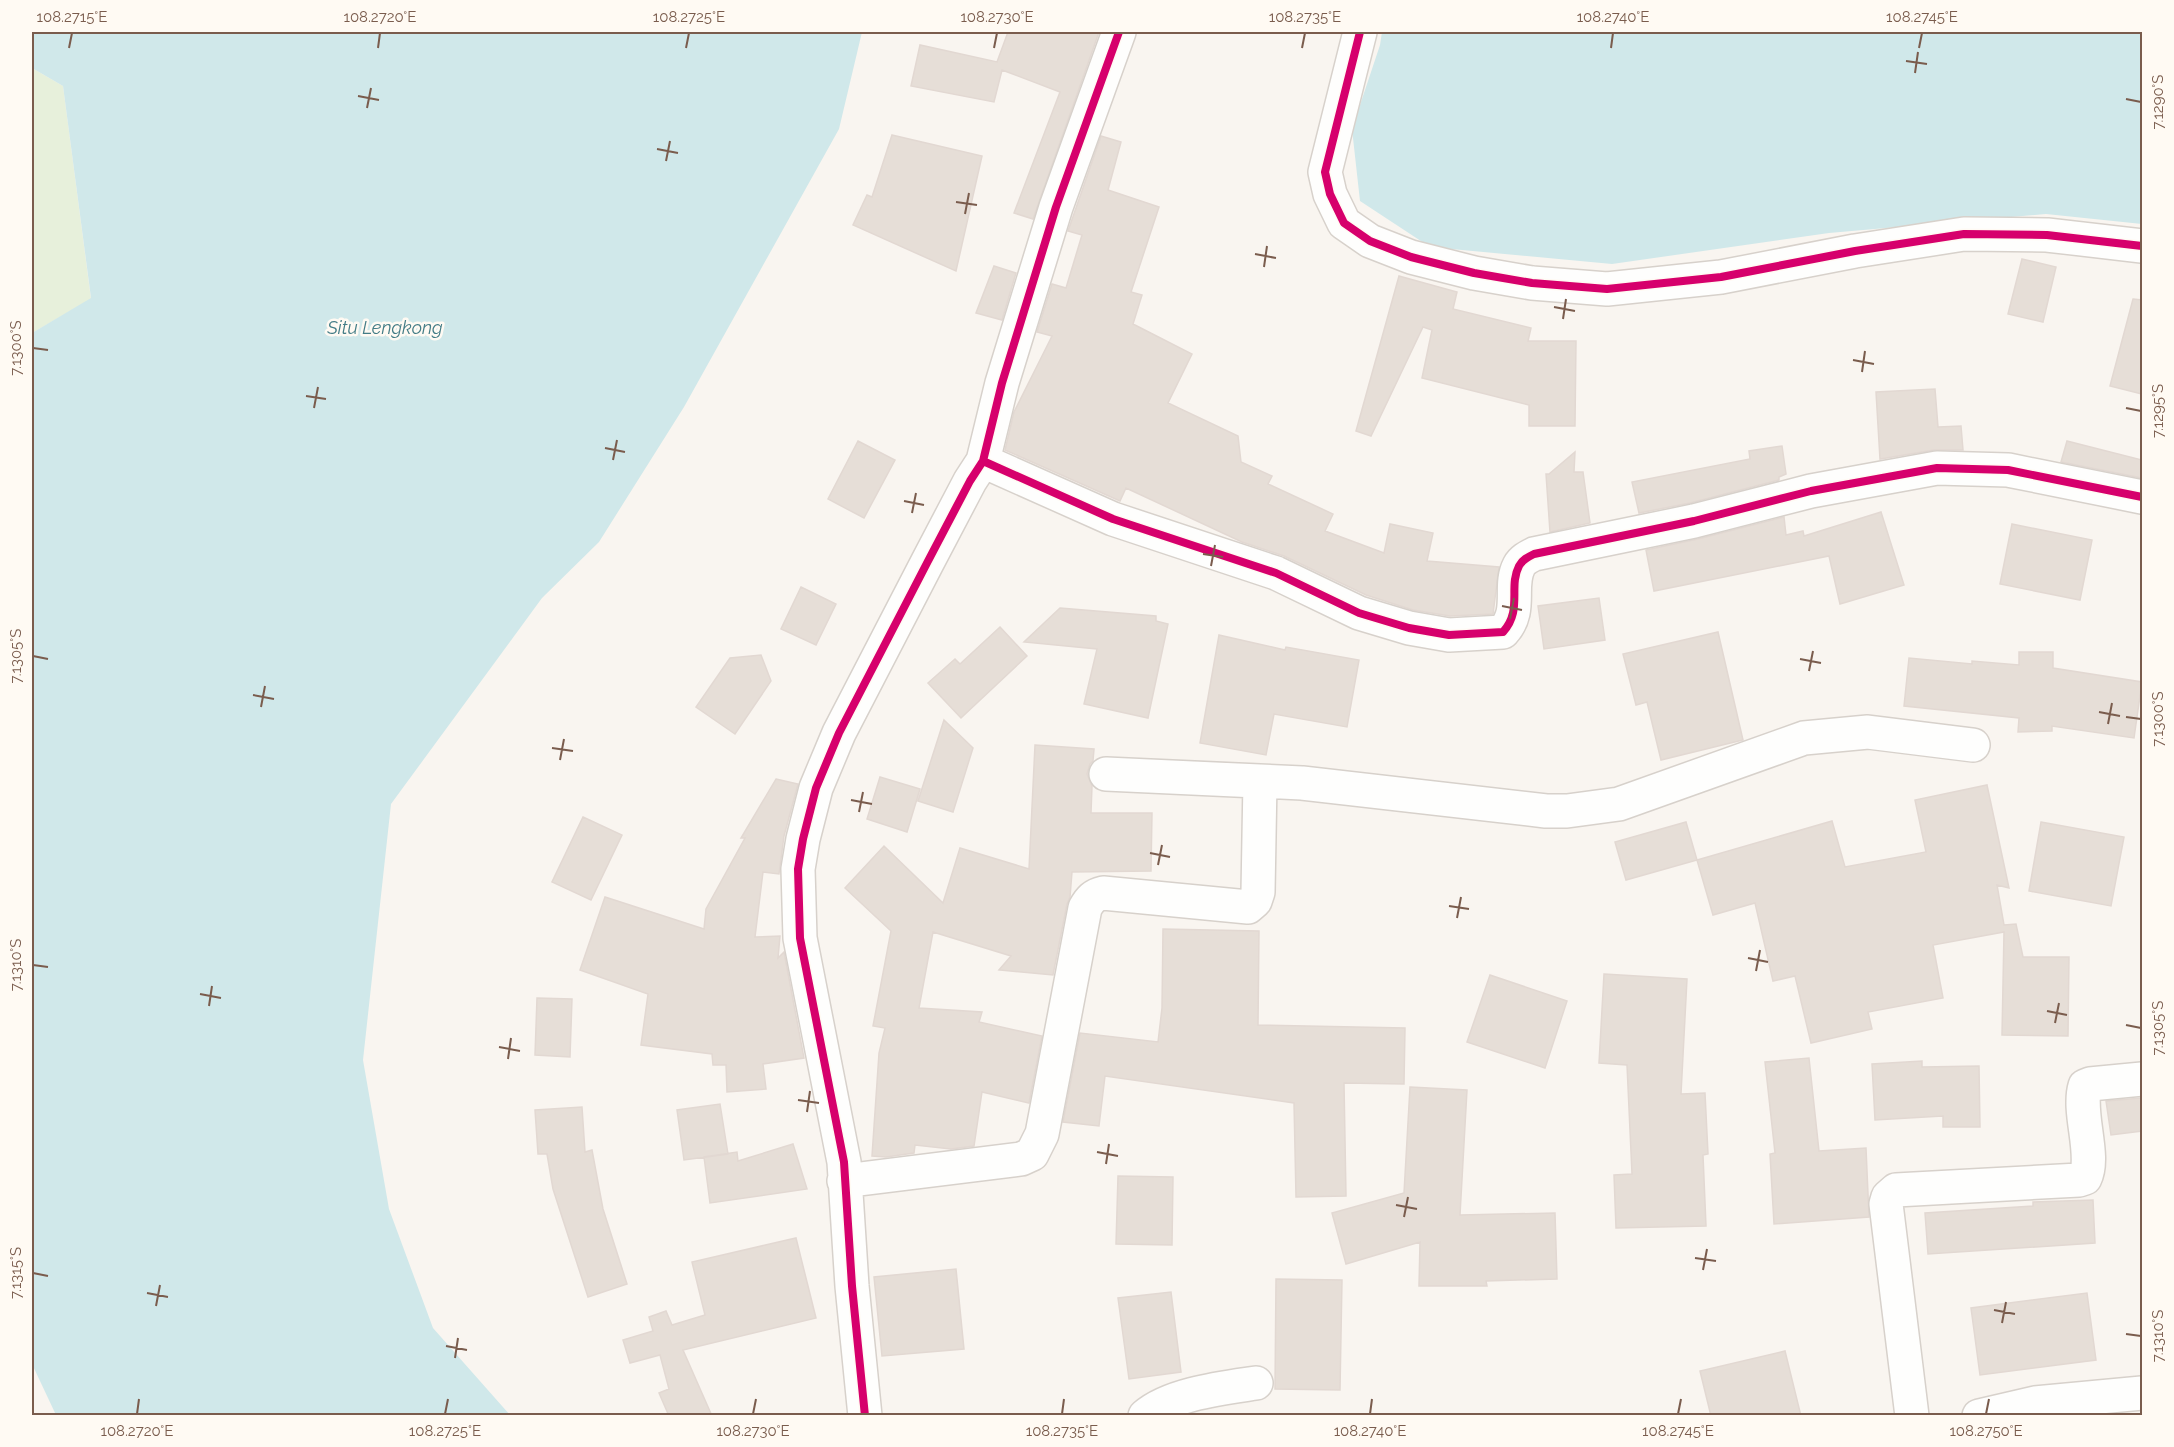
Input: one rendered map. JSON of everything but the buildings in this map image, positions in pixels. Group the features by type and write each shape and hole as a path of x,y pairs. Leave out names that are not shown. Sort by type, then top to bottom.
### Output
{"street":[{"path":"865,1416 852,1286 844,1162 800,938 798,869 803,839 816,788 839,734 943,532 983,461 1002,382 1056,207 1119,32"},
{"path":"1360,32 1325,172 1330,194 1344,223 1370,241 1411,257 1474,273 1532,284 1607,289 1721,277 1855,251 1964,234 2048,235 2142,246"},
{"path":"983,461 1113,519 1276,573 1359,613 1409,628 1449,635 1503,632 1514,616 1518,568 1522,561 1534,554 1694,521 1810,491 1937,468 2008,470 2142,497"},
{"path":"1106,774 1260,780 1567,811 1619,804 1804,738 1868,732 1973,745"},
{"path":"844,1181 1021,1159 1032,1154 1042,1134 1085,908 1089,900 1094,895 1103,893 1248,907 1255,901 1258,892 1260,780"},
{"path":"1912,1416 1886,1204 1888,1197 1896,1190 2085,1178 2089,1166 2082,1099 2085,1086 2142,1079"},
{"path":"1145,1416 1156,1407 1204,1392 1256,1383"},
{"path":"1979,1416 2035,1404 2142,1393"}],"green space":[{"path":"32,68 63,86 91,299 32,333"}],"water":[{"name":"Situ Lengkong","path":"32,32 862,32 839,129 684,407 599,542 542,598 391,804 363,1060 389,1209 433,1328 510,1415 56,1415 32,1364 32,333 91,298 63,86 32,68"},
{"path":"1382,32 2142,32 2142,224 2046,214 1829,233 1612,264 1430,247 1360,201 1352,129 1380,45"}],"cycle path":[{"path":"865,1416 852,1286 844,1162 800,938 798,869 803,839 816,788 839,733 970,481 983,461 1002,383 1056,207 1119,32"},
{"path":"1360,32 1325,172 1330,194 1344,223 1370,241 1411,257 1474,273 1532,283 1607,289 1721,277 1855,251 1964,234 2047,235 2142,246"},
{"path":"983,461 1113,519 1276,573 1359,613 1409,628 1449,635 1503,632 1509,624 1514,607 1515,582 1519,566 1523,560 1534,554 1694,521 1811,491 1937,468 2008,470 2142,497"}]}
